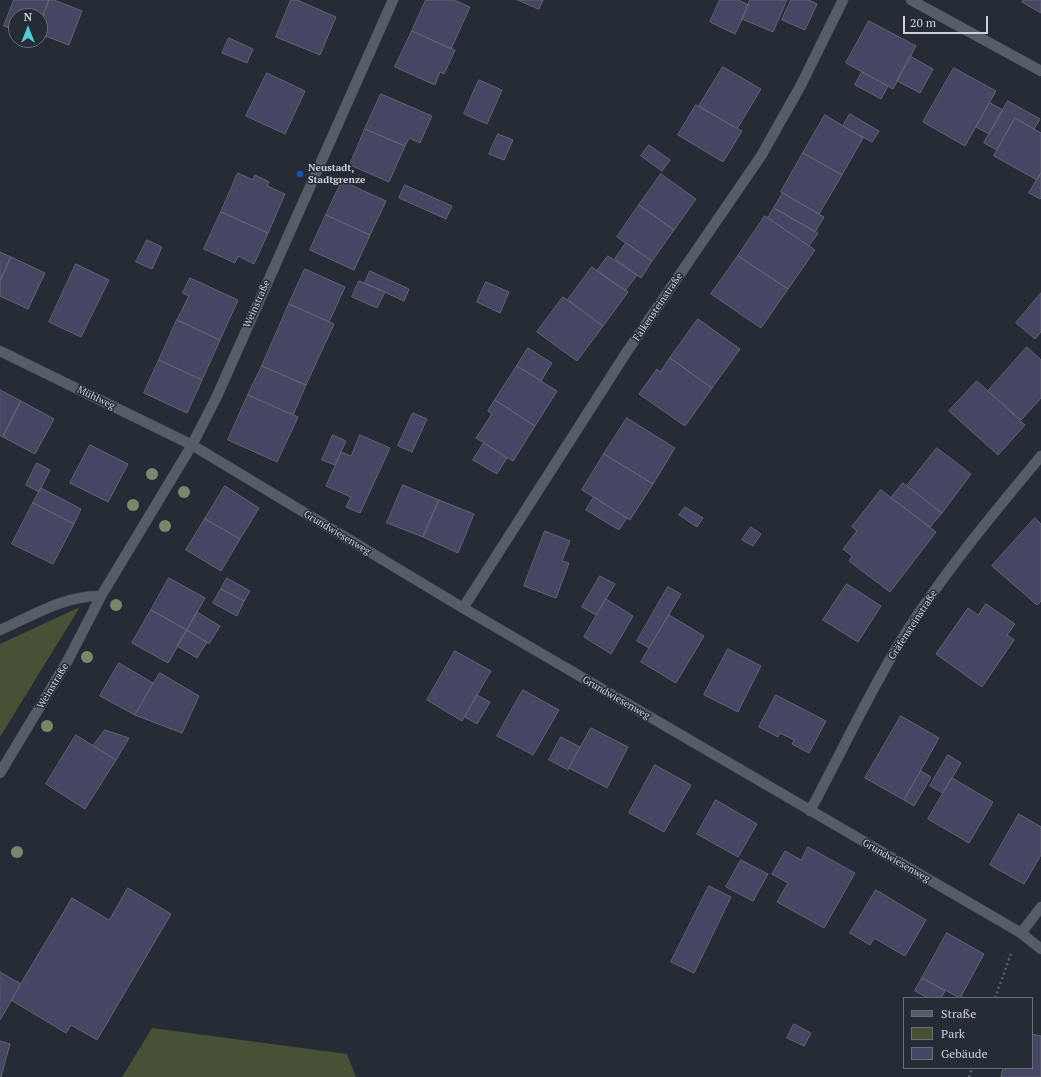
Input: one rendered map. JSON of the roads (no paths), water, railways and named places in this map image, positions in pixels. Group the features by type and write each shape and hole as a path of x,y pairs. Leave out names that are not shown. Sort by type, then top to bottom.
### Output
{"street":[{"name":"Weinstraße","path":"0,773 68,660 101,596 192,445 217,396 393,0"},
{"name":"Falkensteinstraße","path":"463,608 626,353 761,156 801,85 843,0"},
{"path":"911,0 1041,71"},
{"name":"Mühlweg","path":"0,351 192,445"},
{"name":"Grundwiesenweg","path":"192,445 463,608 1021,933 1041,949"},
{"name":"Gräfensteinstraße","path":"810,811 900,642 937,589 996,510 1041,456"},
{"path":"0,630 58,604 85,596 101,596"},
{"path":"1021,933 1041,907"}],"place":[{"name":"Neustadt, Stadtgrenze","path":"300,174"}]}
